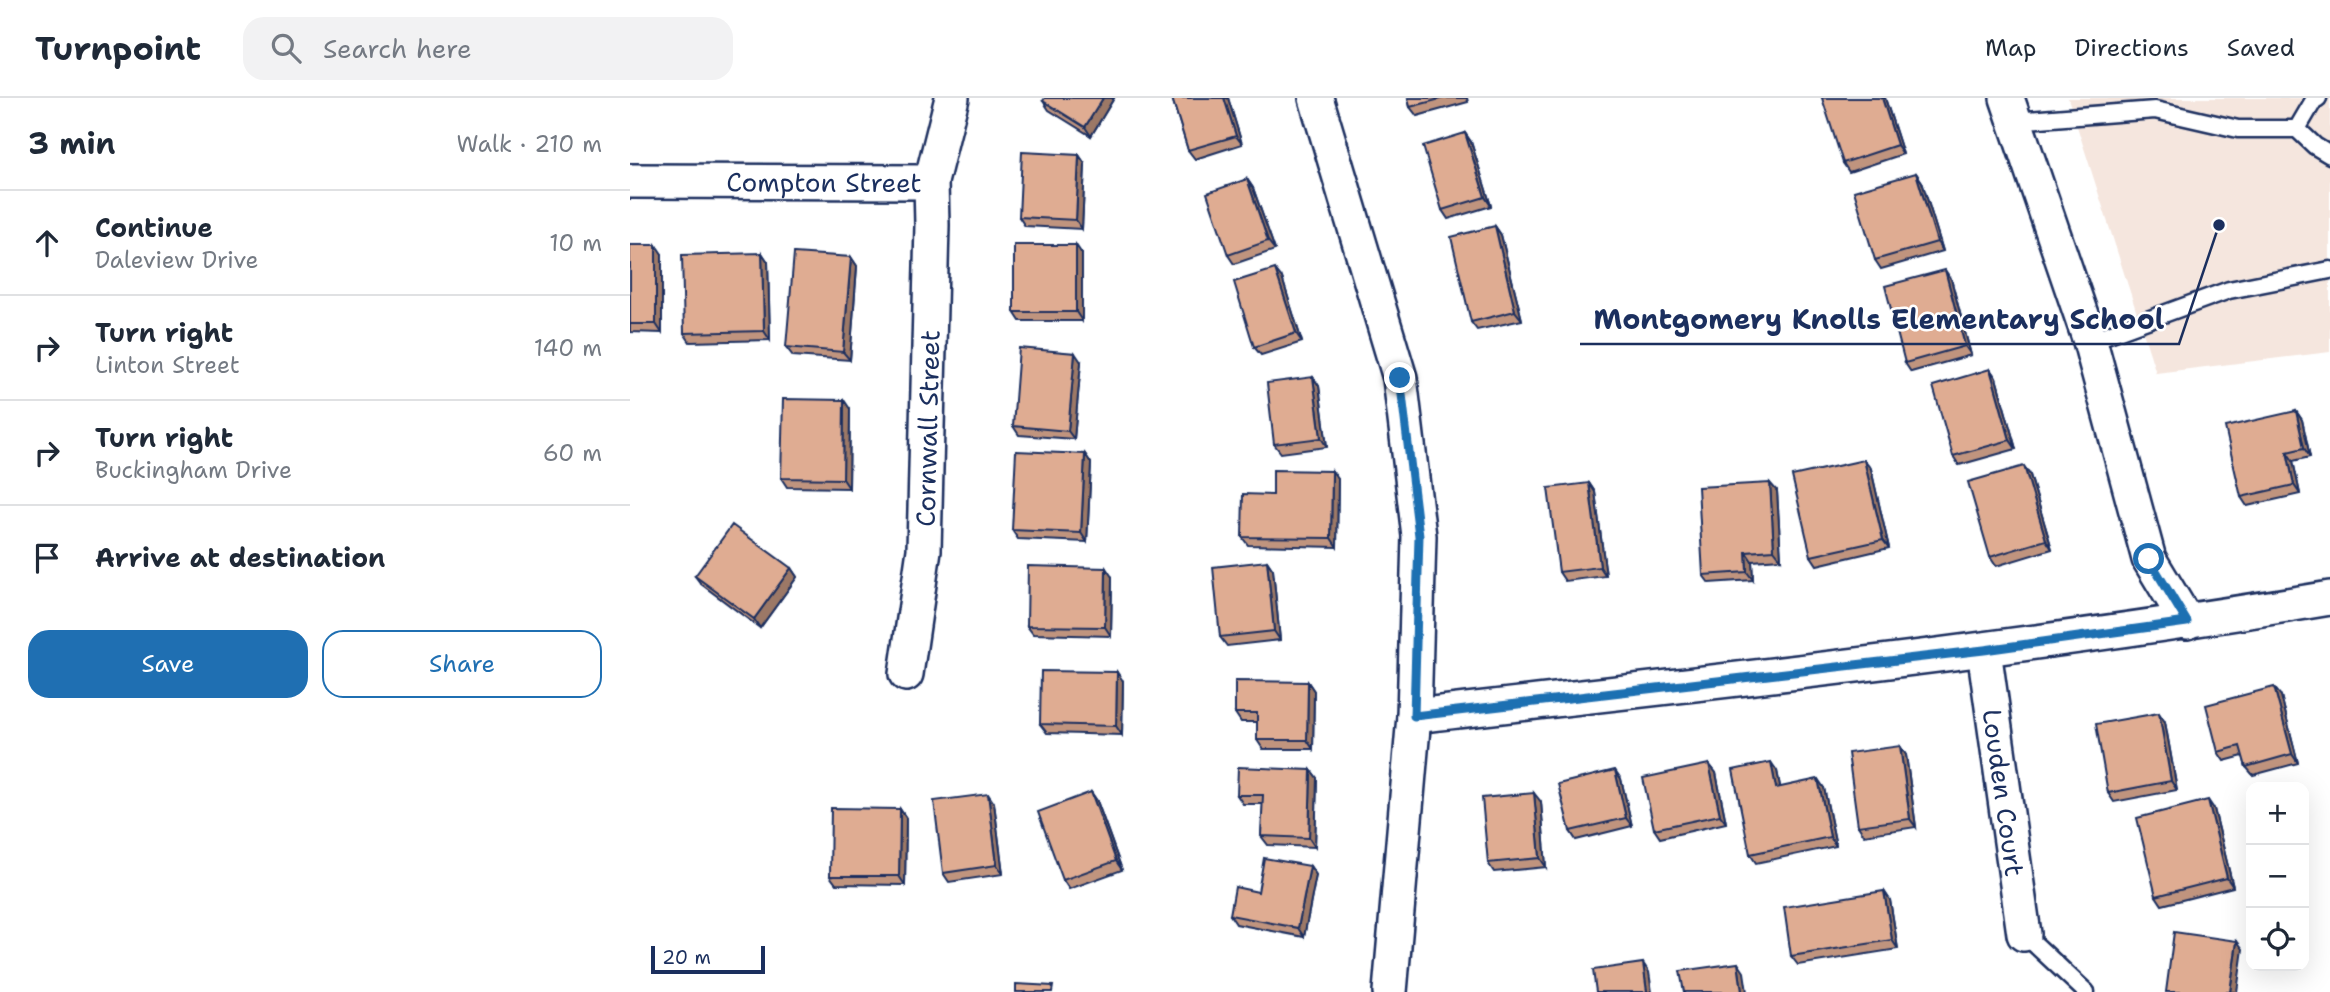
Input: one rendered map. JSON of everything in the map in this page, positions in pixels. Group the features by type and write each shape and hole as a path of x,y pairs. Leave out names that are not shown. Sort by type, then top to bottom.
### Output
{"street":[{"name":"Compton Street","path":"630,181 931,182 952,98"},
{"path":"1316,98 1400,378 1419,536 1414,716 1390,992"},
{"path":"2011,110 2090,341 2149,559 2187,622"},
{"name":"Cornwall Street","path":"906,674 924,550 931,182"},
{"path":"1414,716 1984,650 2187,622 2330,598"},
{"name":"Louden Court","path":"1984,650 2024,934"}],"lane":[{"path":"2297,128 2314,100 2318,98"},
{"path":"2011,110 2155,110 2238,129 2297,128 2315,146 2330,155"},
{"path":"2090,341 2230,290 2330,270"},
{"path":"2024,934 2086,992"}],"shaded area":[{"path":"2068,98 2330,98 2330,352 2156,373"}],"building":[{"path":"1045,98 1103,98 1085,127 1043,101"},
{"path":"1172,98 1224,98 1236,136 1188,150"},
{"path":"1408,98 1444,98 1410,107"},
{"path":"1822,98 1882,98 1897,145 1843,163"},
{"path":"1465,133 1485,197 1442,210 1423,146"},
{"path":"1022,152 1079,155 1076,220 1019,217"},
{"path":"1916,173 1937,242 1875,260 1854,191"},
{"path":"1247,179 1268,241 1228,255 1207,193"},
{"path":"1495,226 1515,311 1471,322 1451,237"},
{"path":"630,245 656,245 656,324 630,324"},
{"path":"1014,245 1076,245 1076,312 1014,312"},
{"path":"762,253 764,331 684,333 682,255"},
{"path":"794,253 851,257 843,352 786,347"},
{"path":"1275,269 1296,333 1254,347 1234,282"},
{"path":"1945,270 1965,346 1905,363 1885,286"},
{"path":"1019,348 1075,353 1068,431 1013,426"},
{"path":"1990,369 2010,440 1953,456 1933,386"},
{"path":"1313,377 1321,438 1274,444 1267,383"},
{"path":"783,399 844,400 843,479 781,478"},
{"path":"2296,411 2304,448 2287,452 2294,485 2241,497 2225,427"},
{"path":"1016,451 1085,454 1081,533 1012,530"},
{"path":"1864,460 1883,540 1811,556 1792,476"},
{"path":"2024,466 2046,540 1990,557 1968,482"},
{"path":"1273,470 1332,471 1331,538 1242,537 1243,494 1273,495"},
{"path":"1589,483 1600,567 1559,572 1548,488"},
{"path":"1770,483 1774,550 1746,552 1747,572 1703,575 1698,487"},
{"path":"732,525 791,568 754,619 695,576"},
{"path":"1267,561 1274,631 1220,637 1213,567"},
{"path":"1028,566 1106,568 1105,627 1027,626"},
{"path":"1041,671 1117,672 1116,726 1040,724"},
{"path":"1235,681 1308,682 1307,740 1257,740 1257,713 1235,713"},
{"path":"2274,687 2292,754 2246,767 2240,746 2218,752 2206,705"},
{"path":"2159,713 2171,781 2108,793 2096,724"},
{"path":"1900,746 1910,819 1858,826 1848,753"},
{"path":"1771,762 1776,788 1818,779 1830,837 1750,854 1733,770"},
{"path":"1709,764 1720,815 1654,829 1643,778"},
{"path":"1238,767 1311,770 1309,838 1261,836 1263,795 1237,795"},
{"path":"1615,770 1626,818 1570,831 1558,784"},
{"path":"1091,792 1116,861 1063,880 1038,812"},
{"path":"1534,793 1540,858 1488,863 1482,798"},
{"path":"988,794 997,865 943,873 934,801"},
{"path":"2208,800 2227,878 2156,896 2137,818"},
{"path":"831,808 900,809 899,876 830,876"},
{"path":"1264,858 1310,866 1298,928 1230,915 1235,887 1258,892"},
{"path":"1884,891 1892,940 1791,956 1784,907"},
{"path":"2174,932 2237,941 2230,992 2166,992"},
{"path":"1643,963 1647,992 1596,992 1593,970"},
{"path":"1738,963 1742,992 1684,992 1680,971"},
{"path":"1016,984 1053,986 1052,992 1016,992"}],"place":[{"name":"Montgomery Knolls Elementary School","path":"2219,225"}],"route":[{"path":"1400,378 1419,536 1414,716 1984,650 2187,622 2149,559"}]}
